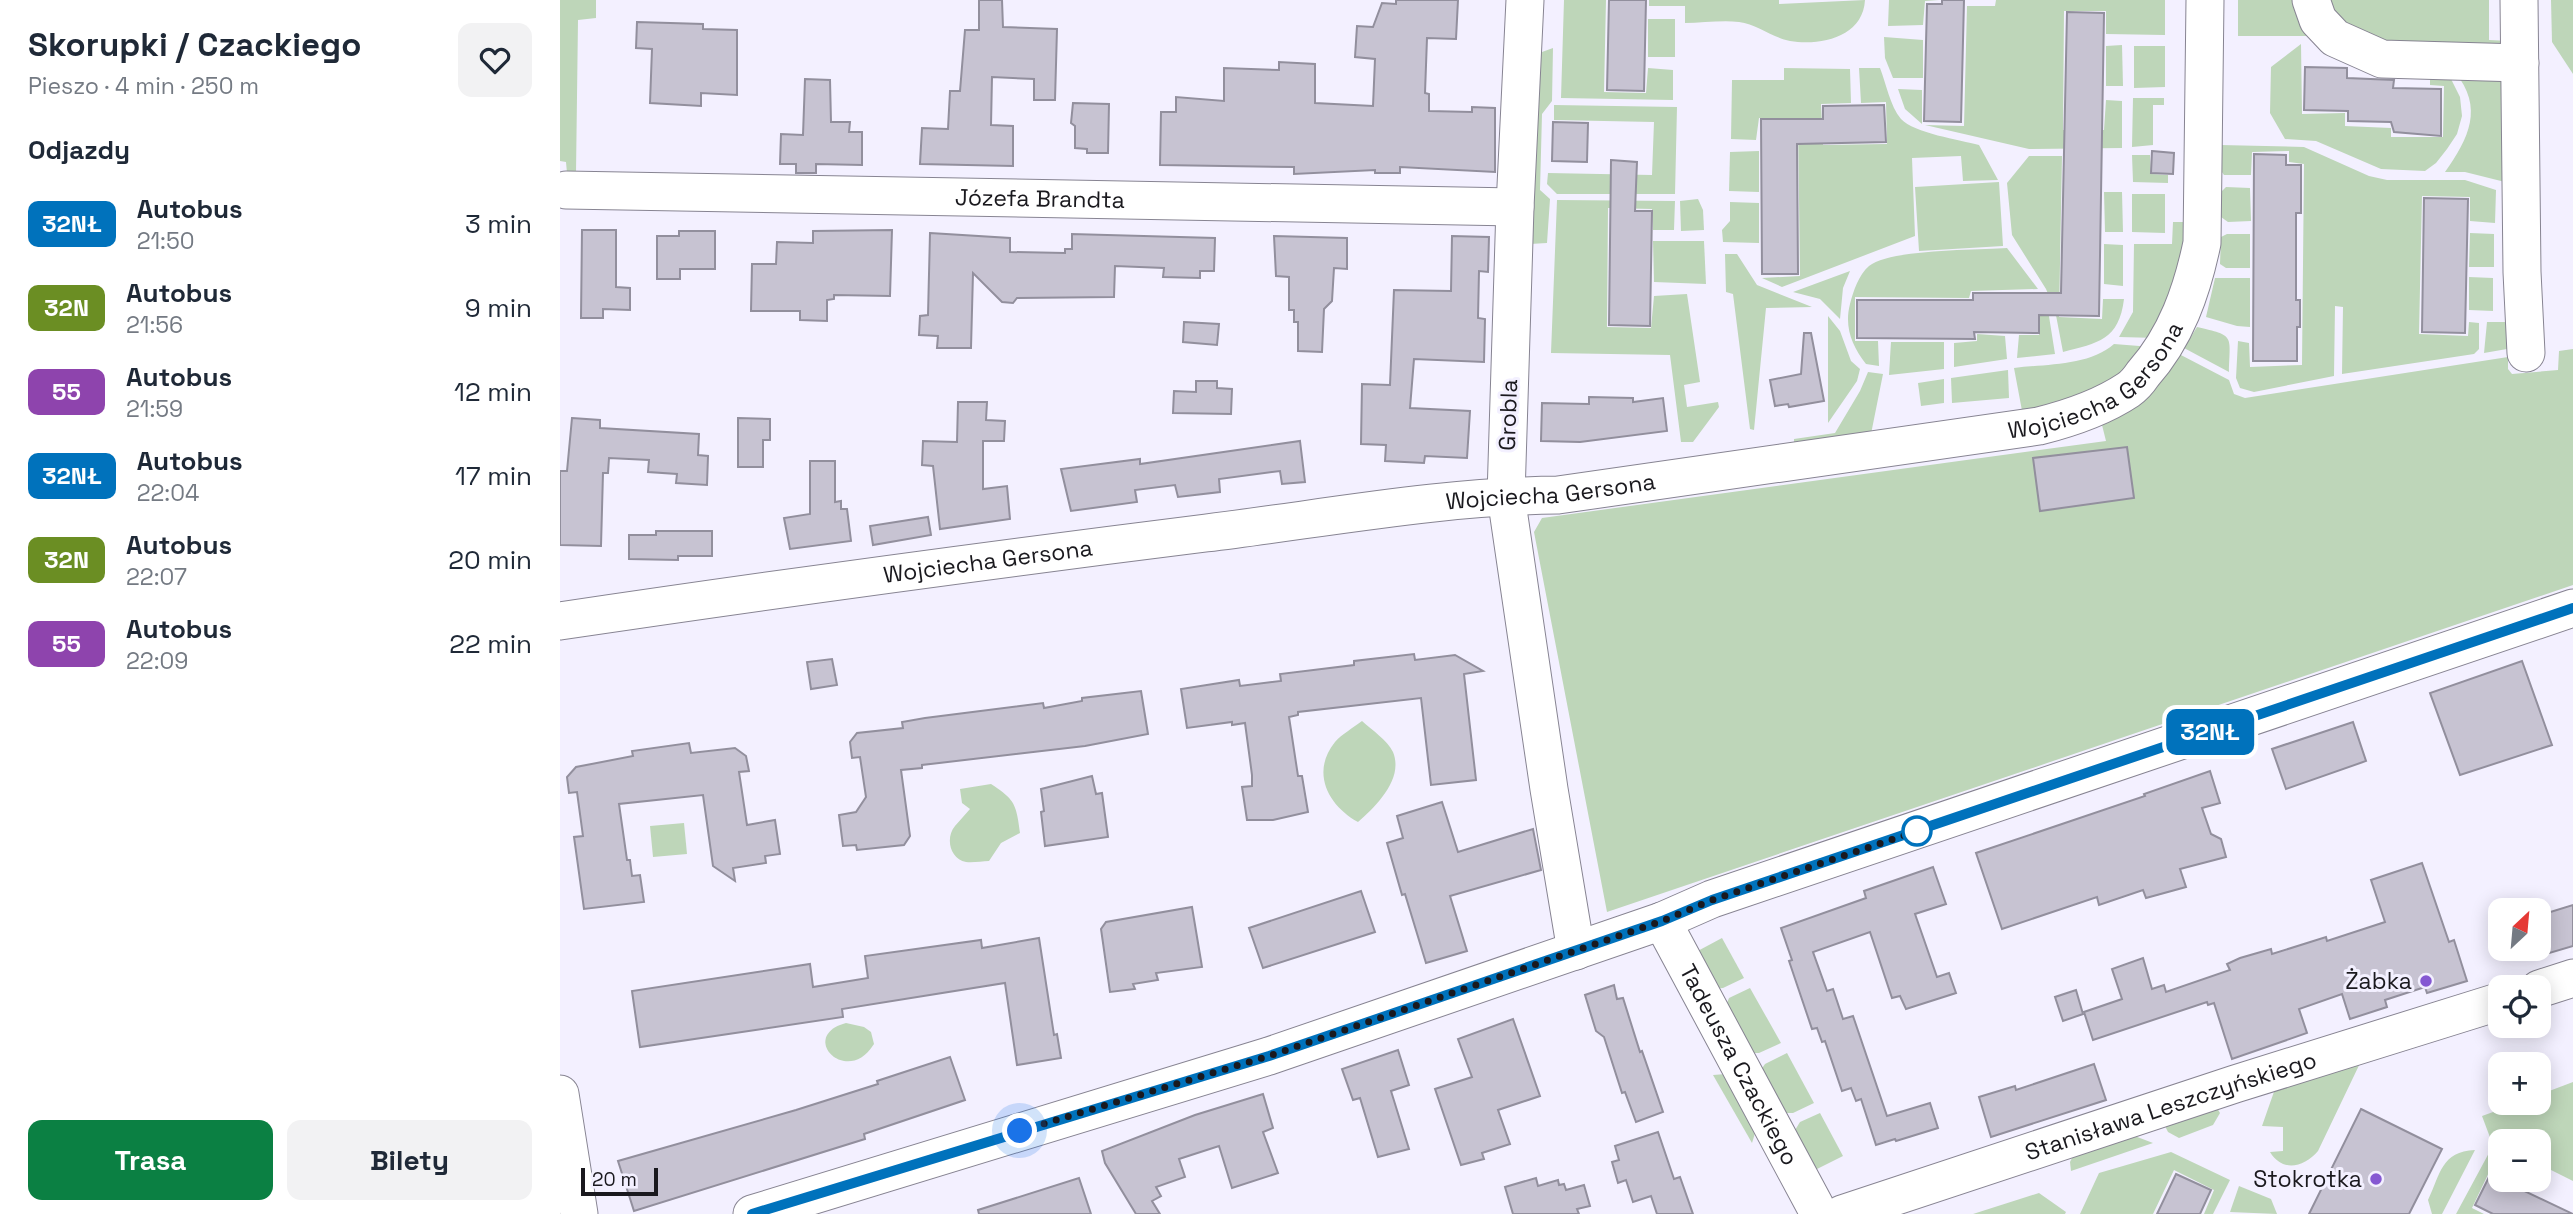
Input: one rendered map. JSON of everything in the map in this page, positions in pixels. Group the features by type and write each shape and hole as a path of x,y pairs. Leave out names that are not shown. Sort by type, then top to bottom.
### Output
{"street":[{"name":"Grobla","path":"1525,0 1506,496 1576,951"},
{"name":"Wojciecha Gersona","path":"560,621 945,567 1506,496 1558,495 2039,426 2082,415 2131,389 2158,358 2179,320 2196,274 2202,243 2205,0"},
{"path":"2311,0 2318,20 2335,38 2382,59 2520,63"},
{"path":"2519,0 2522,272 2526,353"},
{"name":"Józefa Brandta","path":"566,190 1515,207"},
{"path":"752,1214 1269,1056 1662,921 1712,900 2573,608"},
{"name":"Tadeusza Czackiego","path":"1662,921 1825,1212"},
{"path":"2551,985 2573,978"},
{"name":"Stanisława Leszczyńskiego","path":"1825,1212 2488,1005"},
{"path":"560,1094 579,1214"}],"green space":[{"path":"560,0 596,0 596,18 578,20 576,173 567,173 566,162 560,161"},
{"path":"1564,0 1606,0 1604,92 1646,93 1648,68 1673,70 1673,100 1561,98"},
{"path":"1649,0 1779,0 1779,4 1865,0 1857,23 1849,31 1827,40 1802,42 1790,41 1739,22 1685,23 1685,6 1649,6"},
{"path":"1889,0 1939,0 1925,1 1923,25 1888,26"},
{"path":"1996,0 2165,0 2165,35 2106,34 2106,11 2064,11 2063,130 2104,130 2106,100 2122,101 2122,148 2029,149 1925,125 1964,126 1967,6 1995,6"},
{"path":"2238,0 2302,0 2314,36 2238,36"},
{"path":"2323,0 2489,0 2489,40 2510,41 2493,54 2353,37"},
{"path":"2551,0 2573,0 2573,74 2552,42"},
{"path":"1648,19 1675,19 1675,57 1648,57"},
{"path":"1884,37 1923,40 1923,78 1893,78 1885,58"},
{"path":"2301,44 2302,114 2345,113 2345,126 2391,128 2391,137 2443,137 2444,86 2430,85 2430,71 2447,71 2460,97 2462,116 2457,134 2436,163 2425,171 2381,169 2316,141 2285,139 2270,113 2271,67"},
{"path":"2122,45 2123,86 2106,86 2106,46"},
{"path":"2134,46 2165,46 2165,87 2134,88"},
{"path":"1553,48 1552,101 1542,114 1540,190 1550,199 1547,243 1530,244 1536,61 1542,52"},
{"path":"1784,68 1850,69 1851,103 1821,104 1823,145 1887,144 1886,102 1861,103 1859,68 1880,68 1891,101 1901,119 1926,132 1979,145 1998,180 1963,181 1961,156 1912,158 1915,236 1782,287 1762,278 1800,276 1798,118 1759,118 1756,140 1731,139 1732,80 1784,80"},
{"path":"2455,72 2502,75 2509,183 2465,172 2445,172 2461,147 2470,123 2469,98"},
{"path":"1898,89 1922,90 1922,124 1905,109"},
{"path":"2133,98 2164,98 2164,105 2153,105 2153,145 2132,147"},
{"path":"1554,105 1677,107 1675,194 1557,194 1547,184 1548,173 1652,175 1654,122 1554,120"},
{"path":"2220,145 2304,147 2369,176 2387,180 2465,180 2496,190 2495,223 2470,221 2470,197 2422,196 2419,334 2468,336 2469,322 2479,323 2479,349 2474,354 2342,374 2343,307 2335,306 2334,376 2254,392 2240,388 2236,378 2238,341 2249,343 2250,367 2302,365 2304,164 2289,162 2289,151 2252,152 2251,175 2224,175 2219,168"},
{"path":"1759,151 1759,192 1729,191 1730,152"},
{"path":"2132,155 2150,155 2151,174 2168,175 2168,183 2133,182"},
{"path":"2029,156 2062,156 2059,317 2102,319 2103,299 2124,299 2117,323 2105,338 2063,352 2055,310 2046,289 2012,235 2007,183"},
{"path":"1999,182 2003,246 1919,251 1915,187"},
{"path":"2226,187 2250,188 2251,221 2228,222 2221,217 2221,192"},
{"path":"2104,192 2122,192 2123,232 2105,232"},
{"path":"2132,194 2165,194 2165,233 2132,232"},
{"path":"1698,199 1703,210 1704,230 1681,231 1680,201"},
{"path":"1557,200 1675,201 1674,230 1653,230 1652,209 1608,208 1607,327 1651,328 1654,296 1687,294 1700,382 1684,385 1687,407 1718,402 1719,407 1693,442 1681,442 1670,355 1551,353"},
{"path":"1730,202 1759,203 1759,243 1723,242 1722,230 1730,221"},
{"path":"2173,222 2191,222 2158,338 2119,337 2133,312 2134,244 2172,244"},
{"path":"2470,233 2494,234 2494,267 2469,267"},
{"path":"2227,234 2250,234 2250,268 2226,268 2220,264 2221,237"},
{"path":"1653,241 1704,241 1706,284 1654,282"},
{"path":"2104,244 2123,245 2123,286 2104,284"},
{"path":"2007,248 2038,289 1971,291 1969,298 1855,297 1855,341 1878,341 1879,366 1866,364 1853,343 1848,312 1855,289 1869,266 1880,260 1914,253"},
{"path":"1725,254 1737,254 1757,285 1812,307 1766,308 1754,430 1750,429 1733,294 1726,292"},
{"path":"1850,271 1843,288 1840,319 1820,299 1793,292"},
{"path":"2469,277 2493,278 2493,311 2469,310"},
{"path":"2215,278 2250,278 2250,327 2206,317"},
{"path":"2041,292 2048,310 2055,354 2017,358 2019,335 2039,335"},
{"path":"1828,316 1840,331 1851,361 1860,369 1857,381 1828,423"},
{"path":"2487,322 2507,322 2507,349 2484,353"},
{"path":"2197,327 2218,332 2228,339 2229,372 2184,348"},
{"path":"1977,334 2005,336 2007,359 1954,367 1954,343 1977,341"},
{"path":"1891,342 1944,342 1944,369 1889,375"},
{"path":"2114,344 2152,347 2103,394 2023,416 2014,368 2080,360"},
{"path":"2573,349 2573,585 1607,912 1534,532 1542,518 2106,441 2102,425 2126,411 2179,354 2229,380 2234,394 2245,398 2508,357 2508,369 2512,374 2558,370 2559,351"},
{"path":"2008,370 2009,398 1952,403 1951,378"},
{"path":"1868,372 1883,374 1871,434 1794,447 1794,439 1835,433"},
{"path":"1944,379 1944,403 1921,406 1918,383"},
{"path":"1362,721 1387,743 1393,752 1395,772 1386,791 1358,822 1331,798 1326,788 1324,765 1335,742"},
{"path":"991,784 1013,803 1020,833 1001,843 989,861 961,860 956,857 950,842 955,826 970,809 962,803 960,789"},
{"path":"684,823 687,854 653,857 650,826"},
{"path":"1722,938 1744,978 1723,988 1711,989 1694,953"},
{"path":"1750,988 1781,1043 1759,1053 1746,1053 1723,1013 1729,998"},
{"path":"846,1023 864,1027 871,1032 874,1044 863,1056 851,1061 840,1060 826,1047 826,1038 832,1029"},
{"path":"1787,1053 1814,1103 1793,1113 1780,1113 1758,1074 1765,1064"},
{"path":"2363,1057 2318,1151 2300,1164 2287,1165 2275,1159 2270,1152 2283,1151 2283,1127 2262,1126 2276,1086"},
{"path":"1726,1074 1756,1130 1752,1143 1713,1075"},
{"path":"2573,1082 2573,1181 2551,1170 2551,1129 2488,1129 2488,1132 2482,1116 2551,1115 2551,1090"},
{"path":"2217,1108 2220,1113 2213,1125 2179,1138 2168,1132 2165,1126"},
{"path":"1820,1113 1843,1156 1813,1171 1792,1135 1800,1122"},
{"path":"2132,1135 2153,1143 2071,1171 2070,1162 2074,1154"},
{"path":"2475,1150 2442,1214 2432,1214 2428,1200 2444,1166 2455,1155"},
{"path":"2171,1152 2230,1180 2213,1214 2204,1214 2214,1190 2174,1170 2153,1214 2080,1214 2099,1173"},
{"path":"2488,1155 2488,1174 2472,1208 2484,1214 2456,1214"},
{"path":"2239,1186 2271,1199 2277,1214 2230,1212"},
{"path":"2039,1193 2066,1212 2065,1214 1973,1214"}],"building":[{"path":"979,0 1002,0 1003,27 1057,29 1055,100 1034,100 1034,79 992,77 991,125 1013,126 1013,166 920,164 922,128 948,129 950,91 960,91 965,30 979,30"},
{"path":"1396,0 1458,0 1456,39 1427,38 1425,93 1429,94 1429,111 1472,112 1472,107 1495,108 1495,172 1400,167 1400,173 1375,173 1375,170 1294,174 1294,167 1160,165 1161,112 1176,112 1176,97 1224,101 1224,68 1279,70 1279,62 1315,64 1315,103 1373,106 1375,59 1355,57 1357,26 1373,27 1382,3 1396,4"},
{"path":"1609,0 1646,0 1644,91 1607,90"},
{"path":"1942,0 1964,0 1961,122 1924,121 1927,4 1942,4"},
{"path":"2067,12 2104,13 2099,316 2039,315 2039,333 1974,332 1975,339 1857,338 1857,300 1973,300 1973,293 2061,293"},
{"path":"637,22 703,24 703,29 737,30 737,95 701,93 701,106 650,103 652,49 636,48"},
{"path":"2305,67 2347,68 2347,78 2394,80 2393,88 2441,89 2441,136 2394,132 2391,122 2348,121 2348,111 2304,110"},
{"path":"805,79 830,80 831,122 850,122 849,132 862,132 862,165 816,164 816,173 796,173 796,164 780,164 781,134 803,135"},
{"path":"1073,103 1109,104 1108,153 1087,153 1087,149 1075,148 1075,126 1071,123"},
{"path":"1884,105 1886,142 1797,144 1798,274 1762,274 1761,119 1823,119 1823,106"},
{"path":"1553,122 1588,123 1587,162 1552,161"},
{"path":"2152,151 2174,153 2173,174 2151,173"},
{"path":"2254,154 2286,155 2286,165 2301,165 2301,213 2296,213 2296,300 2300,300 2297,361 2253,361"},
{"path":"1611,160 1637,162 1635,211 1652,211 1650,326 1609,325"},
{"path":"2424,198 2468,199 2465,333 2422,332"},
{"path":"582,230 616,230 616,287 630,288 630,310 603,309 603,318 581,318"},
{"path":"892,230 890,296 834,295 834,299 827,300 827,321 800,320 800,311 751,311 752,264 776,264 777,242 813,243 813,231"},
{"path":"679,231 715,231 715,269 680,269 680,279 657,279 657,236 679,236"},
{"path":"930,233 1010,238 1010,252 1065,253 1065,249 1072,249 1072,234 1215,238 1214,271 1200,271 1200,278 1163,277 1164,268 1115,266 1114,297 1017,298 1013,303 1002,302 973,273 971,348 937,348 938,336 919,335 920,316 928,315"},
{"path":"1274,236 1347,238 1347,269 1334,268 1332,301 1324,309 1322,352 1298,351 1298,322 1294,322 1294,310 1289,310 1289,277 1276,276"},
{"path":"1452,236 1489,237 1488,272 1479,271 1478,318 1485,319 1484,362 1414,359 1410,408 1470,411 1467,458 1425,456 1424,463 1385,461 1386,445 1361,444 1362,384 1390,385 1394,290 1451,291"},
{"path":"1184,322 1219,324 1217,345 1183,342"},
{"path":"1804,333 1811,333 1824,401 1789,407 1788,404 1775,406 1770,380 1801,374"},
{"path":"1196,381 1217,381 1217,388 1232,389 1231,414 1173,413 1174,391 1196,392"},
{"path":"1589,397 1633,398 1633,402 1663,398 1667,431 1580,442 1541,441 1542,403 1589,404"},
{"path":"958,402 987,402 986,420 1005,421 1004,441 983,441 983,489 1007,486 1010,519 940,529 933,466 922,465 923,441 957,442"},
{"path":"572,418 600,420 600,428 699,434 698,455 708,456 707,485 676,483 677,474 648,472 649,460 609,458 608,473 603,473 601,546 560,545 560,471 567,471"},
{"path":"738,418 770,419 770,440 763,440 763,467 738,467"},
{"path":"1300,441 1305,482 1282,484 1280,471 1219,479 1220,492 1178,497 1175,485 1135,490 1137,502 1071,511 1061,469 1140,459 1140,464"},
{"path":"2127,447 2134,498 2040,511 2033,458"},
{"path":"810,461 835,461 835,502 841,501 841,509 847,509 851,541 790,549 784,518 810,514"},
{"path":"928,517 931,535 873,545 870,526"},
{"path":"656,531 712,531 712,556 678,556 678,560 629,559 629,535 656,535"},
{"path":"1414,654 1415,660 1455,655 1483,671 1464,674 1476,780 1431,785 1421,698 1298,712 1298,715 1289,717 1298,776 1302,776 1308,812 1273,820 1247,820 1242,787 1252,786 1252,775 1245,723 1232,725 1232,722 1187,728 1181,689 1239,680 1240,686 1281,681 1280,674"},
{"path":"832,659 837,685 811,689 807,662"},
{"path":"2522,661 2552,745 2460,775 2430,693"},
{"path":"1141,691 1148,734 1085,746 922,765 922,768 901,770 910,836 904,845 857,850 856,845 843,846 839,815 856,812 866,797 860,757 852,758 850,742 857,733 903,728 902,722 925,718 1043,703 1044,708 1082,701 1082,698"},
{"path":"2353,722 2366,761 2286,789 2272,749"},
{"path":"689,743 691,753 735,748 746,756 749,771 739,772 747,825 775,820 780,854 765,856 766,863 733,868 735,881 713,866 703,795 619,804 627,860 630,860 632,876 640,875 644,902 584,909 574,837 583,836 577,792 569,793 567,777 576,767 633,756 632,751"},
{"path":"2210,771 2220,803 2202,808 2211,834 2221,839 2226,857 2180,869 2186,887 2146,898 2143,890 2099,905 2097,897 2002,929 1976,853"},
{"path":"1092,776 1096,794 1102,793 1108,837 1045,846 1041,789"},
{"path":"1442,802 1458,852 1533,829 1541,870 1450,896 1467,951 1426,963 1387,843 1403,838 1397,816"},
{"path":"2422,863 2449,942 2454,940 2467,981 2427,993 2425,987 2385,1000 2387,1007 2350,1019 2342,994 2299,1009 2307,1033 2232,1059 2214,1003 2208,1005 2207,1002 2093,1040 2084,1012 2122,999 2112,969 2143,958 2152,989 2164,985 2166,992 2230,970 2227,964 2240,958 2271,949 2272,954 2326,937 2327,941 2385,922 2371,880"},
{"path":"1933,867 1946,904 1915,914 1937,977 1949,973 1956,993 1906,1009 1900,996 1892,998 1870,932 1813,952 1827,991 1833,989 1843,1019 1853,1016 1887,1116 1930,1103 1938,1128 1876,1145 1861,1099 1856,1101 1851,1088 1842,1091 1825,1041 1822,1042 1817,1028 1812,1029 1781,928 1866,898 1864,891"},
{"path":"1361,891 1375,932 1263,968 1249,928"},
{"path":"2573,905 2573,946 2552,952 2552,912"},
{"path":"1192,907 1202,967 1156,973 1158,980 1133,984 1135,989 1110,992 1101,929 1106,922"},
{"path":"1039,938 1054,1035 1057,1034 1061,1058 1017,1065 1005,983 842,1009 843,1017 640,1047 632,991 810,964 813,987 868,978 865,956 981,940 982,948"},
{"path":"1614,985 1617,999 1623,998 1663,1112 1636,1122 1625,1092 1622,1093 1604,1037 1596,1031 1585,995"},
{"path":"2076,990 2083,1014 2063,1021 2055,997"},
{"path":"1513,1019 1540,1096 1498,1110 1510,1144 1482,1153 1484,1159 1461,1165 1435,1089 1472,1077 1458,1039"},
{"path":"1398,1050 1409,1085 1391,1091 1409,1149 1378,1157 1360,1098 1353,1100 1342,1069"},
{"path":"950,1057 965,1100 864,1134 865,1139 634,1211 618,1161 796,1110"},
{"path":"2094,1064 2106,1100 1991,1137 1979,1097 2015,1086 2016,1090"},
{"path":"1263,1094 1273,1128 1263,1132 1278,1173 1232,1188 1219,1146 1179,1159 1185,1177 1156,1187 1161,1196 1152,1201 1160,1214 1136,1214 1105,1163 1102,1151 1195,1115"},
{"name":"Stokrotka","path":"2361,1109 2442,1149 2409,1214 2309,1214"},
{"path":"1658,1132 1674,1179 1680,1177 1693,1214 1657,1214 1651,1196 1633,1202 1626,1180 1618,1183 1612,1162 1619,1160 1615,1146"},
{"path":"2176,1174 2211,1190 2200,1214 2157,1214"},
{"path":"1079,1178 1091,1214 979,1214 978,1210"},
{"path":"1536,1178 1538,1186 1558,1180 1559,1185 1564,1184 1566,1190 1584,1185 1590,1206 1577,1209 1579,1214 1513,1214 1505,1187"},
{"path":"2488,1179 2488,1192 2526,1192 2573,1214 2493,1214 2475,1205"}],"bus line":[{"name":"32NŁ","path":"752,1214 1269,1056 1662,921 1712,900 2573,608"}],"place":[{"name":"Żabka","path":"2426,981"},
{"name":"Stokrotka","path":"2376,1179"}],"route":[{"path":"1020,1131 1269,1056 1917,831"}]}
